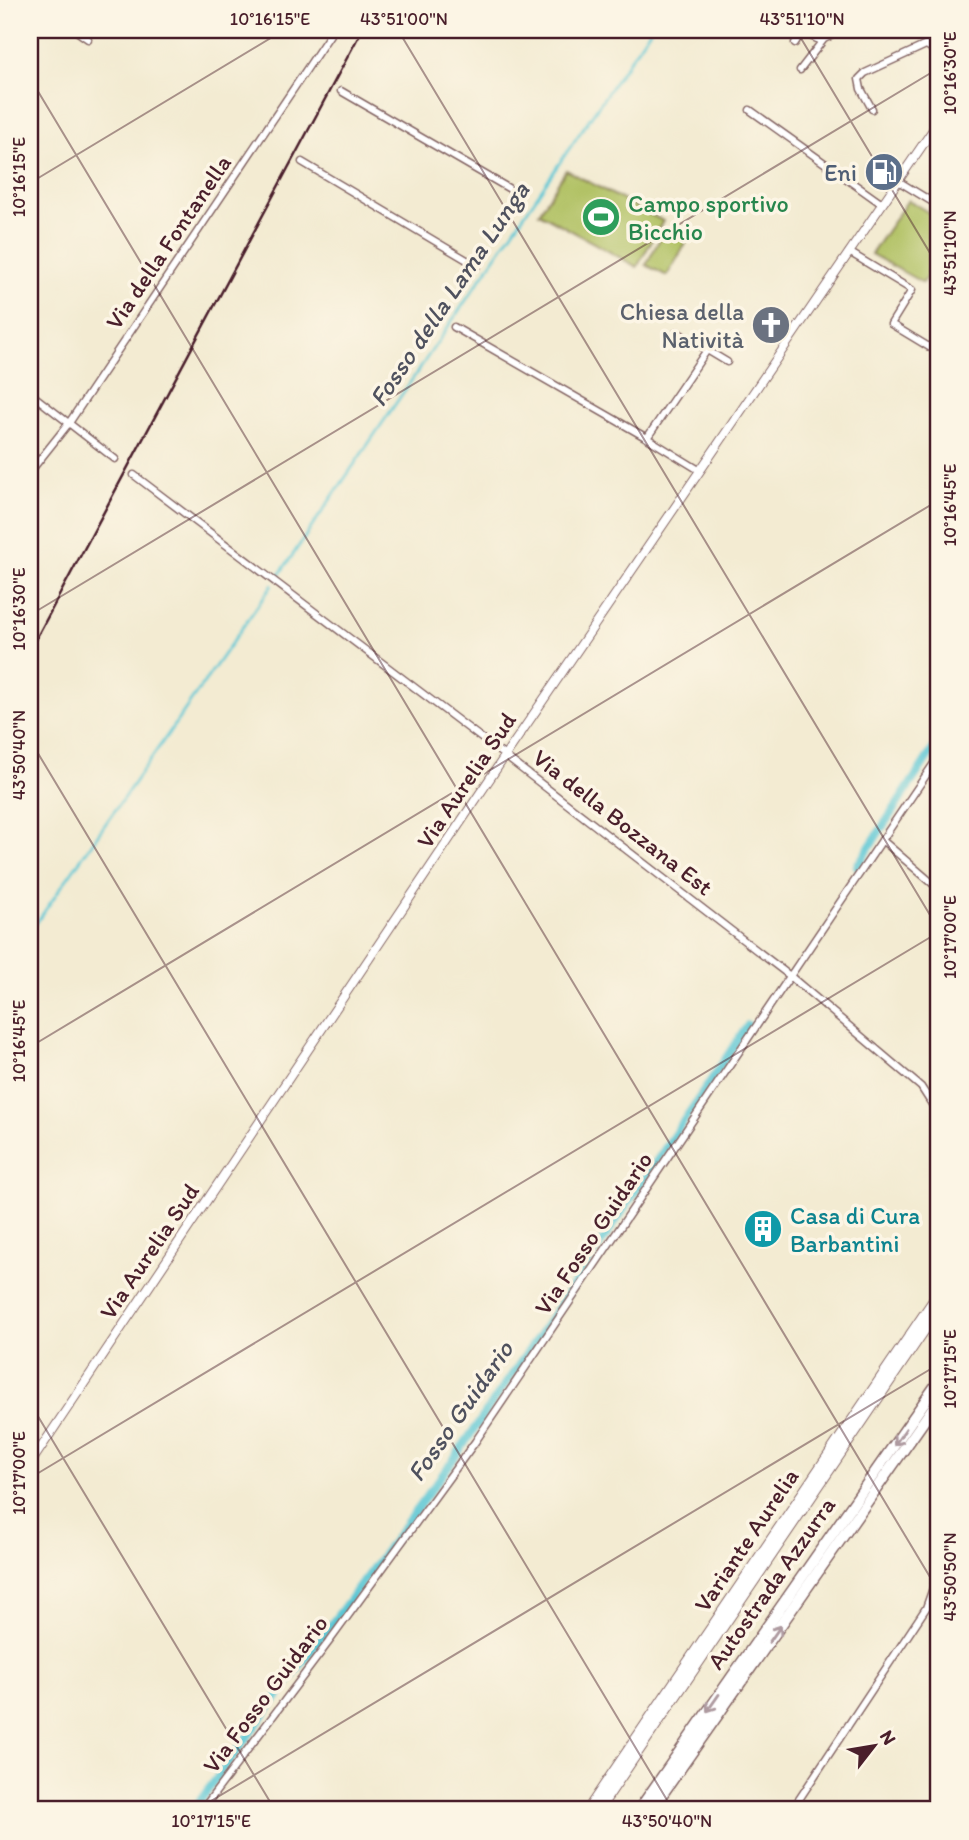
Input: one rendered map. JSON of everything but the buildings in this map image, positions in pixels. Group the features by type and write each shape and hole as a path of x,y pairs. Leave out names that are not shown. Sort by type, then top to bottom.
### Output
{"highway":[{"name":"Variante Aurelia","path":"588,1810 939,1293"},
{"name":"Variante Aurelia","path":"598,1810 939,1308"},
{"name":"Autostrada Azzurra","path":"639,1810 939,1381"},
{"name":"Autostrada Azzurra","path":"651,1810 939,1399"}],"main road":[{"name":"Via Aurelia Sud","path":"30,1464 505,756 939,121"}],"street":[{"path":"75,30 88,38"},
{"name":"Via della Fontanella","path":"30,471 69,424 333,30"},
{"path":"795,43 802,32 817,39 824,39 843,30"},
{"path":"919,30 939,39"},
{"path":"872,109 861,89 859,79 865,73 926,45 931,35"},
{"path":"800,70 824,39"},
{"path":"926,45 939,60"},
{"path":"341,90 508,188"},
{"path":"750,110 882,204"},
{"path":"302,162 477,266"},
{"path":"898,181 939,206"},
{"path":"849,252 912,290 891,324 939,353"},
{"path":"454,327 699,470"},
{"path":"677,332 727,362"},
{"path":"647,438 707,350"},
{"path":"30,393 115,459"},
{"name":"Via della Bozzana Est","path":"134,475 790,976 921,1087 939,1115"},
{"name":"Via Fosso Guidario","path":"202,1810 475,1441 939,756"},
{"path":"882,840 939,888"},
{"path":"792,1810 926,1608 939,1574"}],"green space":[{"name":"Campo sportivo Bicchio","path":"566,170 663,221 637,267 539,213"},
{"path":"908,200 936,217 939,215 939,256 923,283 871,254"},
{"path":"665,229 687,241 667,276 646,265"}],"waterway":[{"name":"Fosso della Lama Lunga","path":"277,578 650,30"},
{"name":"Fosso della Lama Lunga","path":"30,932 272,585"},
{"name":"Fosso Guidario","path":"857,866 939,740"},
{"name":"Fosso Guidario","path":"193,1810 451,1463 748,1025"}],"railway":[{"path":"30,650 362,30"}],"place":[{"name":"Eni","path":"884,172"},
{"name":"Campo sportivo Bicchio","path":"601,217"},
{"name":"Chiesa della Natività","path":"771,325"},
{"name":"Casa di Cura Barbantini","path":"763,1229"}]}
